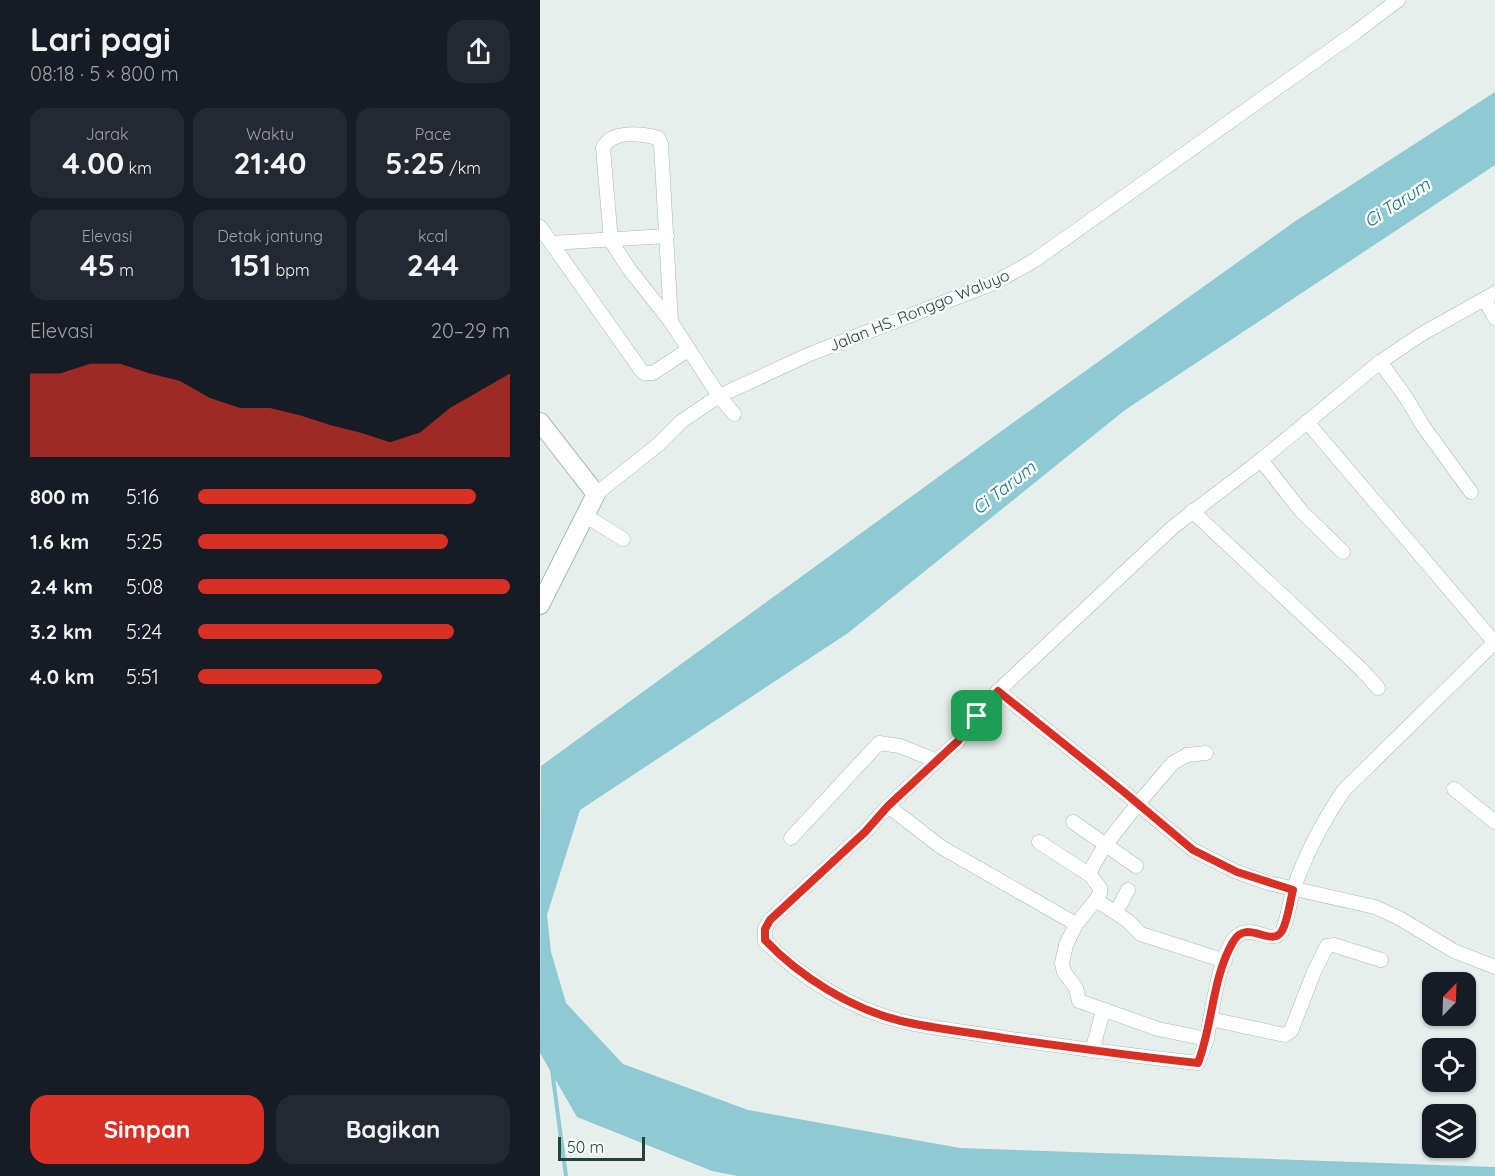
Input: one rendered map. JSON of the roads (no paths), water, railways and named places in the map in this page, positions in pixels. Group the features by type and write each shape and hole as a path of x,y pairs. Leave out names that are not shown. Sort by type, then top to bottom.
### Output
{"street":[{"name":"Jalan HS. Ronggo Waluyo","path":"540,605 596,494 659,444 682,421 719,396 810,354 994,283 1035,260 1398,0"},
{"path":"671,322 661,144 658,138 649,135 614,136 607,140 603,148 611,241 629,269 671,322 719,396 734,414"},
{"path":"540,227 643,373 652,373 688,350"},
{"path":"551,243 667,237"},
{"path":"1307,422 1495,643 1344,790 1327,815 1293,890 1282,930 1277,936 1270,937 1249,931 1242,932 1234,939 1225,961 1207,1039 1198,1063 1092,1051 948,1030 885,1016 852,1003 776,952 765,940 765,929 770,920 958,741 998,691 1192,511 1261,460 1307,422 1380,362 1420,335 1489,296 1495,318"},
{"path":"1380,362 1471,492"},
{"path":"540,422 596,494"},
{"path":"1261,460 1301,511 1343,552"},
{"path":"1192,511 1362,670 1378,688"},
{"path":"586,516 623,539"},
{"path":"998,691 1193,850 1237,872 1293,890 1375,907 1399,918 1454,951 1495,967"},
{"path":"791,838 879,743 900,746 937,761"},
{"path":"1090,875 1091,868 1106,847 1173,763 1187,755 1206,753"},
{"path":"1454,789 1495,822"},
{"path":"888,806 941,847 1076,924"},
{"path":"1073,822 1136,866"},
{"path":"1039,842 1090,875 1100,888 1096,900 1076,924 1066,945 1062,963 1064,972 1076,988 1079,1001 1158,1029 1207,1039"},
{"path":"1116,912 1128,890"},
{"path":"1096,900 1116,912 1141,934 1225,961"},
{"path":"1210,1019 1285,1035 1291,1031 1327,946 1334,945 1381,960"},
{"path":"1092,1051 1103,1011"}],"water":[{"name":"Ci Tarum","path":"1495,92 1495,165 1125,410 848,633 580,810 547,915 551,952 566,1003 623,1064 748,1110 960,1148 1495,1167 1495,1176 738,1176 712,1171 577,1117 540,1053 541,766 1007,427 1294,222"}],"waterway":[{"path":"552,1070 566,1176"}]}
